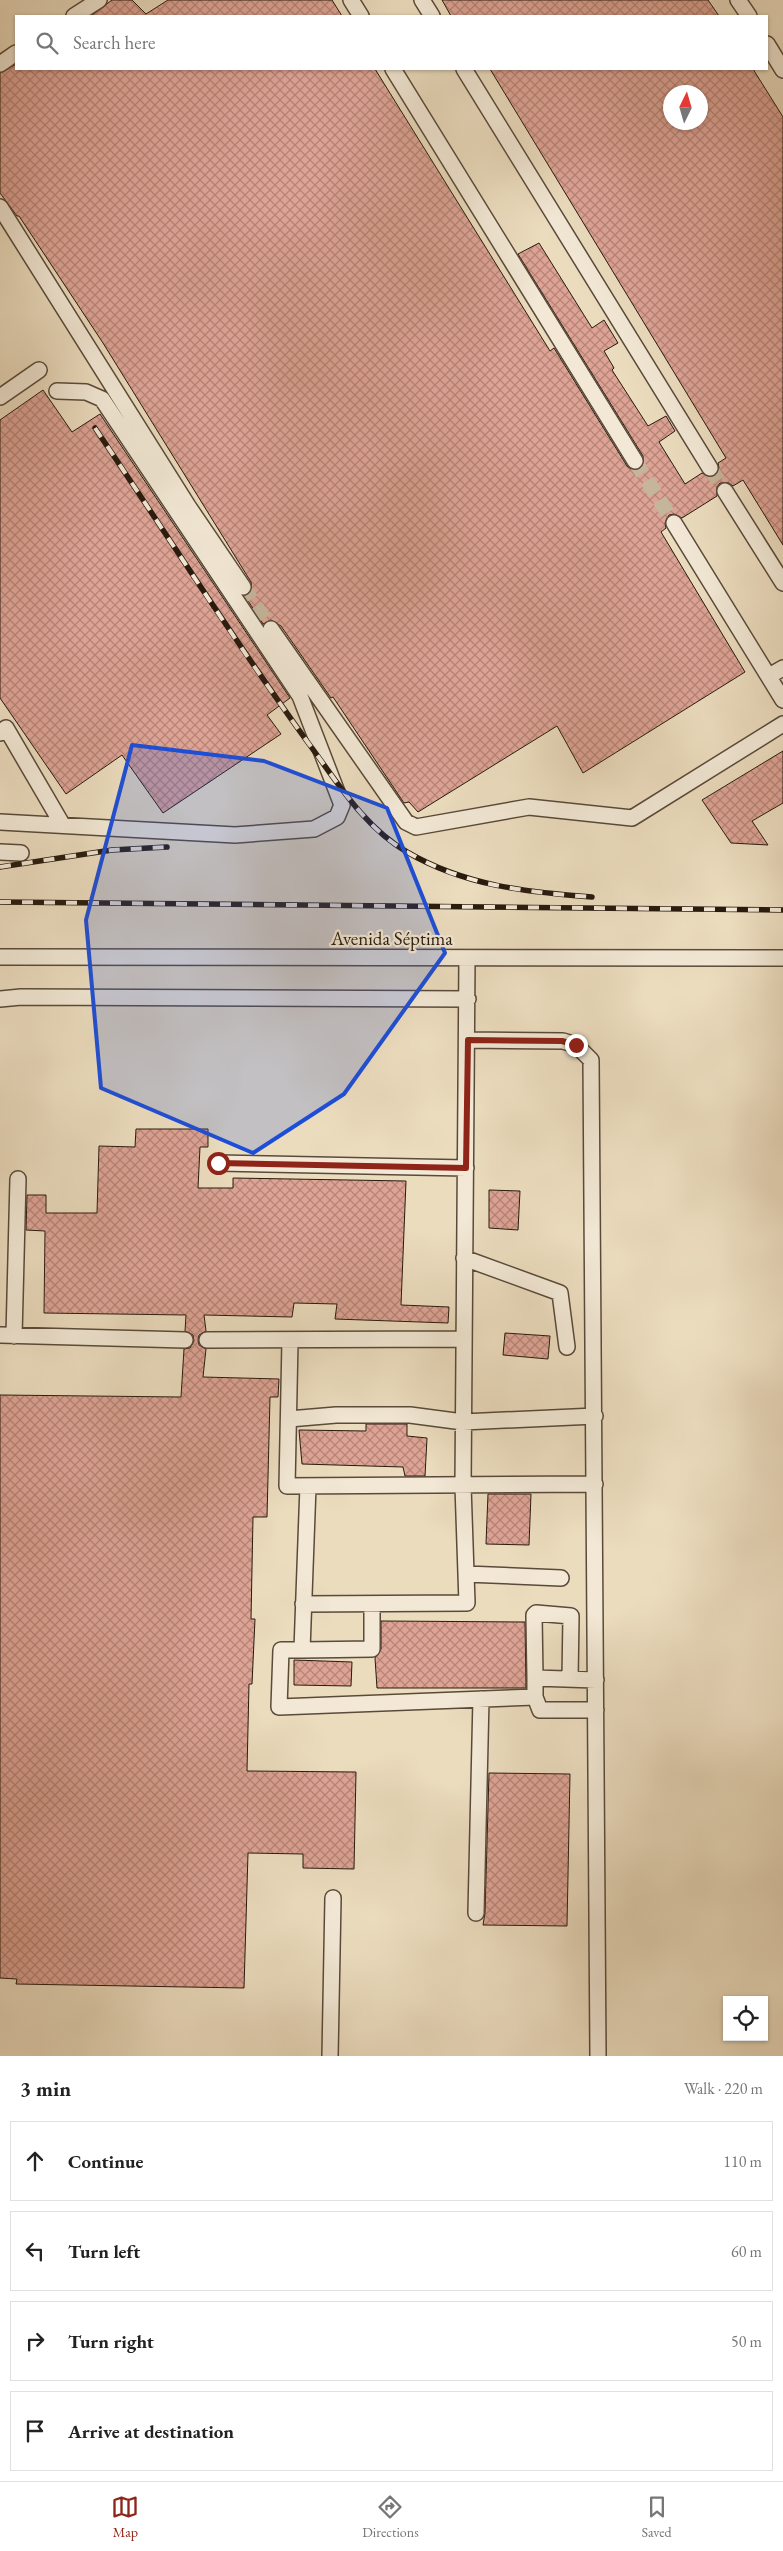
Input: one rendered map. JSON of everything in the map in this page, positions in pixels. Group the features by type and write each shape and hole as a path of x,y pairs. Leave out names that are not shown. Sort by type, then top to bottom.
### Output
{"street":[{"path":"76,15 99,0"},
{"path":"351,0 360,15"},
{"path":"422,0 431,15"},
{"path":"738,0 748,15"},
{"path":"768,46 783,70"},
{"path":"0,64 15,54"},
{"path":"394,70 635,461"},
{"path":"465,70 710,468"},
{"path":"0,207 188,506 243,587"},
{"path":"0,397 39,370"},
{"path":"0,822 234,835 314,829 337,817 342,805 300,696 102,400 86,392 56,391"},
{"path":"725,491 783,583"},
{"path":"674,523 783,700"},
{"path":"271,629 406,822 416,827 529,807 632,818 783,724"},
{"path":"768,676 783,668"},
{"path":"2,727 62,824"},
{"path":"0,852 21,852"},
{"name":"Avenida Séptima","path":"0,957 783,958"},
{"path":"303,1604 467,1603 463,1486 463,1339 468,1040 467,958"},
{"path":"0,999 31,997 468,999"},
{"path":"468,1040 562,1041 576,1045 591,1060 596,1484 598,2056"},
{"path":"218,1163 466,1168"},
{"path":"18,1179 7,1336 185,1340"},
{"path":"464,1258 560,1293 566,1347"},
{"path":"207,1340 463,1339"},
{"path":"290,1341 287,1486 596,1484"},
{"path":"288,1419 336,1415 410,1415 463,1422 595,1416"},
{"path":"302,1650 308,1486"},
{"path":"466,1574 562,1578"},
{"path":"372,1604 372,1649 281,1650 279,1707 535,1697"},
{"path":"570,1679 572,1616 534,1615 535,1697 540,1710 596,1710"},
{"path":"535,1678 596,1680"},
{"path":"476,1913 481,1699"},
{"path":"330,2056 333,1898"}],"highlighted area":[{"path":"132,745 264,761 387,808 445,953 344,1094 253,1153 101,1088 86,920"}],"building":[{"path":"112,0 132,0 146,14 168,0 332,0 341,15 92,15"},
{"path":"442,0 708,0 718,15 450,15"},
{"path":"15,65 15,70 376,70 550,351 554,348 627,466 631,469 639,469 643,465 643,456 518,254 539,243 592,328 604,320 618,343 604,351 614,368 612,370 648,426 666,416 675,431 659,442 685,484 702,473 710,477 715,476 719,468 718,463 726,458 491,70 754,70 783,117 783,545 743,480 733,486 729,483 720,483 717,487 717,496 682,518 674,514 669,515 665,523 666,528 661,532 745,672 583,773 557,726 418,812 409,802 404,803 333,697 331,698 281,626 271,620 263,624 245,596 252,591 251,582 103,343 19,216 17,216 0,193 0,73"},
{"path":"43,390 72,432 100,414 290,698 267,715 281,734 163,813 122,755 66,794 0,698 0,420"},
{"path":"783,751 783,803 752,821 768,845 731,843 702,800"},
{"path":"136,1129 208,1129 208,1147 200,1147 198,1188 233,1188 233,1178 406,1181 401,1305 449,1307 448,1323 335,1319 337,1304 294,1303 292,1317 204,1315 206,1331 199,1335 198,1340 199,1345 206,1349 203,1377 279,1379 278,1397 270,1397 267,1517 253,1517 251,1619 255,1619 252,1684 249,1684 247,1771 356,1772 354,1869 303,1868 303,1854 248,1853 244,1988 16,1984 17,1979 0,1978 0,1395 181,1397 184,1349 190,1348 194,1341 193,1335 185,1331 186,1315 44,1313 45,1231 26,1230 27,1195 46,1195 46,1213 97,1213 99,1146 135,1147"},
{"path":"489,1190 520,1191 518,1230 489,1228"},
{"path":"505,1333 550,1336 548,1359 503,1355"},
{"path":"366,1424 407,1424 407,1436 427,1438 425,1476 405,1476 403,1467 302,1464 299,1430 366,1431"},
{"path":"488,1494 531,1494 529,1545 486,1544"},
{"path":"381,1621 525,1622 526,1688 377,1688 375,1658 381,1649"},
{"path":"294,1660 352,1662 351,1686 294,1685"},
{"path":"489,1773 570,1774 567,1926 483,1925 485,1913"}],"tunnel":[{"path":"635,461 674,523"},
{"path":"710,468 725,491"},
{"path":"243,587 271,629"}],"railway":[{"path":"95,428 281,705 341,789 378,830 407,852 451,873 520,890 592,897"},
{"path":"0,867 112,850 167,847"},
{"path":"0,902 783,910"}],"route":[{"path":"218,1163 466,1168 468,1040 562,1041 576,1045"}]}
